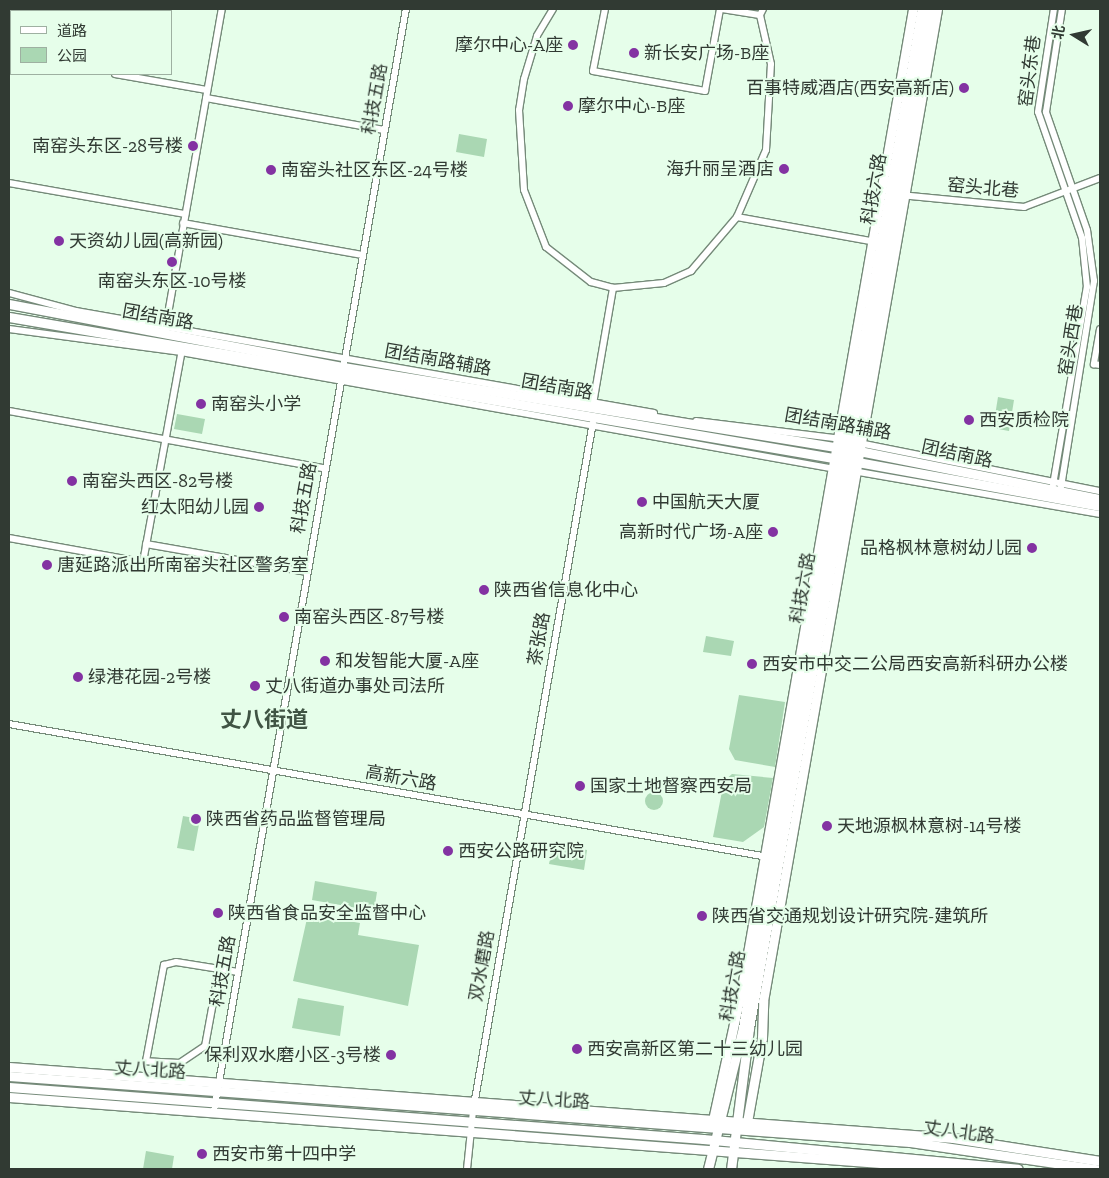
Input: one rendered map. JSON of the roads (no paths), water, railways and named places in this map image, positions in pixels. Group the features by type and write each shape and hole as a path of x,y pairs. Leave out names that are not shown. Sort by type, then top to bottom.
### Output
{"main road":[{"path":"713,1120 776,858 845,465 880,242 913,9"},
{"name":"科技六路","path":"896,194 922,9"},
{"name":"科技六路","path":"708,1169 713,1144 723,1124 776,858 845,465 880,242 896,194 929,9"},
{"path":"848,445 896,194 937,9"},
{"name":"团结南路","path":"9,304 165,331 342,370"},
{"name":"团结南路","path":"9,317 182,348 342,370 593,413 845,465 1056,490 1100,506"},
{"name":"团结南路","path":"593,413 848,445 1100,499"},
{"path":"747,1122 776,858"},
{"name":"科技六路","path":"731,1169 776,858"},
{"path":"9,1067 218,1087"},
{"name":"丈八北路","path":"9,1076 218,1087 737,1125 950,1146 1096,1169"},
{"name":"丈八北路","path":"9,1087 214,1107 735,1145 1018,1169"},
{"path":"9,1097 214,1107"},
{"path":"473,1106 713,1120 723,1124"},
{"path":"737,1125 747,1122 953,1138 1100,1161"},
{"path":"735,1145 959,1169"}],"street":[{"path":"9,293 76,311 165,331 222,9"},
{"name":"科技五路","path":"214,1107 324,468 406,9"},
{"path":"553,9 538,36 521,95 519,149 524,190 546,247 591,282 613,288 664,283 691,271 737,217 766,150 771,64 762,12 721,9 705,91 593,71 605,9"},
{"name":"窑头东巷","path":"1054,9 1038,112 1065,194"},
{"name":"窑头东巷","path":"1062,9 1046,112 1072,189"},
{"path":"121,75 207,90"},
{"path":"206,98 384,130"},
{"name":"窑头北巷","path":"896,194 1018,207 1065,194 1072,189 1100,178"},
{"path":"9,183 185,214"},
{"name":"窑头西巷","path":"1056,490 1094,281 1087,230 1072,189"},
{"name":"窑头西巷","path":"1056,490 1087,287 1082,238 1065,194"},
{"path":"737,217 880,242"},
{"path":"184,223 362,255"},
{"name":"茶张路","path":"524,814 613,288"},
{"path":"9,329 182,348 143,562 9,538"},
{"path":"1100,329 1094,364 1100,365"},
{"path":"342,370 593,413"},
{"path":"9,411 324,468"},
{"path":"845,465 1100,514"},
{"path":"1056,490 1100,492"},
{"path":"146,544 306,572"},
{"name":"高新六路","path":"9,724 776,858"},
{"name":"双水磨路","path":"466,1169 474,1126 473,1106 524,814"},
{"path":"219,970 205,1046 180,1063 146,1061 164,965 176,962 238,972"}],"place":[{"name":"摩尔中心-A座","path":"573,45"},
{"name":"新长安广场-B座","path":"634,53"},
{"name":"百事特威酒店(西安高新店)","path":"964,88"},
{"name":"摩尔中心-B座","path":"568,106"},
{"name":"南窑头东区-28号楼","path":"193,146"},
{"name":"海升丽呈酒店","path":"784,169"},
{"name":"南窑头社区东区-24号楼","path":"271,170"},
{"name":"天资幼儿园(高新园)","path":"59,241"},
{"name":"南窑头东区-10号楼","path":"172,262"},
{"name":"南窑头小学","path":"201,404"},
{"name":"西安质检院","path":"969,420"},
{"name":"南窑头西区-82号楼","path":"72,481"},
{"name":"中国航天大厦","path":"642,502"},
{"name":"红太阳幼儿园","path":"259,507"},
{"name":"高新时代广场-A座","path":"773,532"},
{"name":"品格枫林意树幼儿园","path":"1032,548"},
{"name":"唐延路派出所南窑头社区警务室","path":"47,565"},
{"name":"陕西省信息化中心","path":"484,590"},
{"name":"南窑头西区-87号楼","path":"284,617"},
{"name":"和发智能大厦-A座","path":"325,661"},
{"name":"西安市中交二公局西安高新科研办公楼","path":"752,664"},
{"name":"绿港花园-2号楼","path":"78,677"},
{"name":"丈八街道办事处司法所","path":"255,686"},
{"name":"国家土地督察西安局","path":"580,786"},
{"name":"陕西省药品监督管理局","path":"196,819"},
{"name":"天地源枫林意树-14号楼","path":"827,826"},
{"name":"西安公路研究院","path":"448,851"},
{"name":"陕西省食品安全监督中心","path":"218,913"},
{"name":"陕西省交通规划设计研究院-建筑所","path":"702,916"},
{"name":"西安高新区第二十三幼儿园","path":"577,1049"},
{"name":"保利双水磨小区-3号楼","path":"391,1055"},
{"name":"西安市第十四中学","path":"202,1154"}],"district":[{"name":"丈八街道","path":"264,720"}]}
